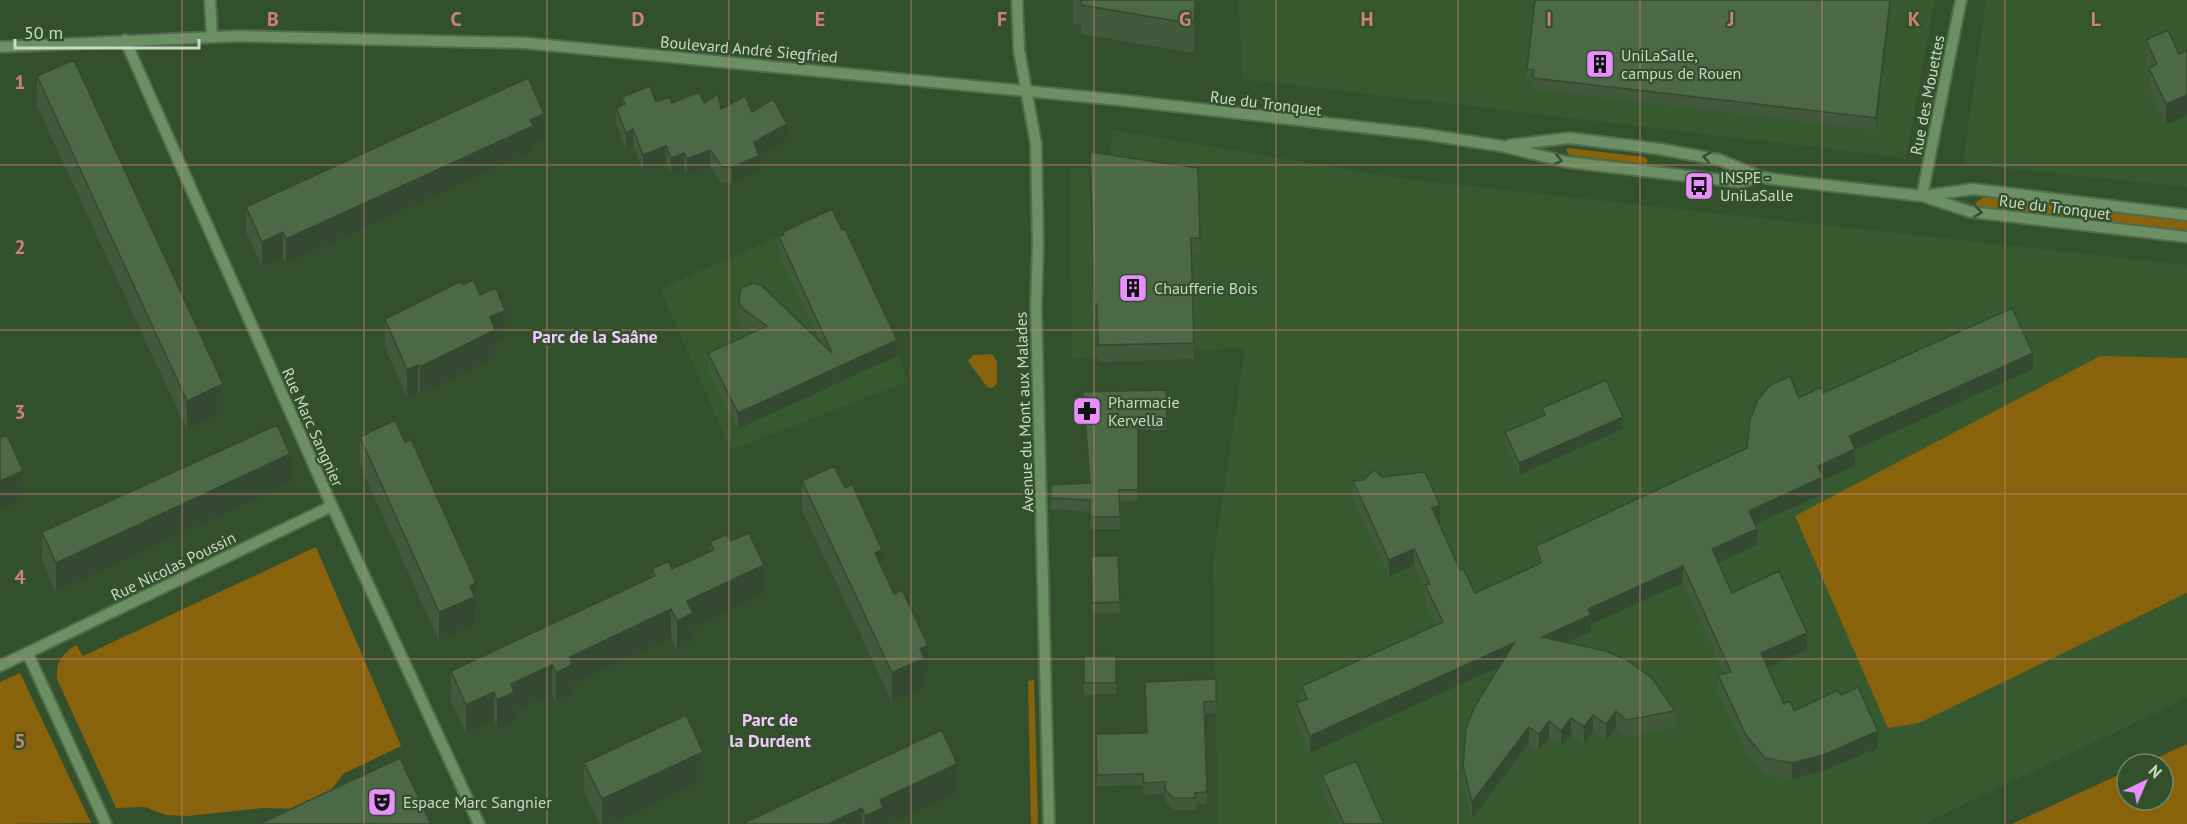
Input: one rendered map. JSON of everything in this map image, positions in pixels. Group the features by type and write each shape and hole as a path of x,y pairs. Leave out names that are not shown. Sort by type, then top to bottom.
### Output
{"street":[{"path":"210,0 212,37"},
{"name":"Avenue du Mont aux Malades","path":"1017,0 1019,50 1036,144 1038,245 1036,307 1049,824"},
{"name":"Rue des Mouettes","path":"1922,195 1961,0"},
{"name":"Boulevard André Siegfried","path":"0,47 212,37 366,37 525,43 1026,92"},
{"name":"Rue Marc Sangnier","path":"125,40 332,506 479,824"},
{"name":"Rue du Tronquet","path":"1026,92 1422,134 1501,147 1567,162 1740,182 1761,177"},
{"name":"Rue du Tronquet","path":"1501,147 1569,138 1720,160 1761,177 1922,195 1971,212 2187,237"},
{"name":"Rue du Tronquet","path":"1922,195 1973,189 2187,215"},
{"name":"Rue Nicolas Poussin","path":"0,666 332,506"},
{"path":"28,654 106,824"}],"shaded area":[{"path":"1238,0 1935,0 1906,158 1243,79"},
{"path":"1986,0 2187,0 2187,187 1963,164"},
{"path":"1112,130 1405,179 2187,265 2187,698 1923,824 1218,824 1213,564 1245,348 1072,358 1070,169 1110,167"},
{"path":"1566,149 1644,157 1648,160 1646,164 1569,155"},
{"path":"1984,197 2187,221 2187,231 1977,207 1976,202"},
{"path":"833,212 909,381 731,450 660,289"},
{"path":"992,354 997,361 997,384 992,388 987,387 968,361 973,355"},
{"path":"2100,356 2187,358 2187,593 1919,723 1888,728 1795,516"},
{"path":"316,547 401,746 343,774 329,793 296,809 263,808 188,816 165,815 145,807 116,808 57,679 57,668 67,651 76,645 83,656"},
{"path":"20,673 91,823 0,824 0,682"},
{"path":"1034,680 1038,824 1031,824 1028,681"},
{"path":"2187,744 2187,824 2012,824 2115,777 2115,812 2175,812 2175,752 2169,752"}],"building":[{"path":"1081,0 1195,0 1194,24 1081,5"},
{"name":"UniLaSalle, campus de Rouen","path":"1535,0 1890,0 1876,118 1533,78 1534,70 1527,69"},
{"path":"2168,30 2179,54 2187,50 2187,95 2166,104 2149,68 2157,64 2146,40"},
{"path":"74,60 223,384 187,401 37,76"},
{"path":"528,78 544,114 530,120 533,126 286,239 283,232 262,242 246,207"},
{"path":"650,86 656,102 670,97 672,103 699,92 704,103 718,94 721,109 745,96 752,112 773,99 787,124 754,142 759,156 732,167 722,167 710,150 687,159 684,153 671,158 666,146 643,155 633,129 626,133 616,108 625,104 622,97"},
{"name":"Chaufferie Bois","path":"1090,152 1198,168 1200,238 1191,238 1194,343 1098,345 1097,304 1094,304"},
{"path":"832,209 842,230 845,229 897,340 738,413 708,353 767,326 742,308 739,302 741,288 753,283 761,285 832,353 779,237 784,235 783,232"},
{"path":"473,280 480,295 496,288 505,311 490,317 495,330 420,367 418,365 407,370 385,319 461,281 463,285"},
{"path":"2012,308 2033,353 1849,436 1855,449 1818,466 1823,477 1749,511 1757,529 1712,549 1732,593 1779,571 1807,633 1761,653 1784,704 1790,701 1794,711 1838,690 1841,695 1858,687 1878,731 1823,755 1792,763 1765,758 1746,735 1718,675 1731,672 1683,566 1588,609 1591,615 1542,637 1606,651 1627,660 1652,678 1675,711 1626,720 1616,711 1606,724 1593,715 1584,727 1571,718 1561,731 1549,721 1539,734 1529,727 1472,802 1463,766 1466,728 1475,706 1514,643 1310,736 1296,703 1307,699 1302,686 1443,622 1425,585 1430,584 1414,549 1389,560 1353,481 1363,480 1374,470 1382,477 1425,472 1440,505 1432,508 1460,570 1463,568 1475,593 1541,563 1536,546 1747,448 1750,419 1758,400 1769,386 1790,376 1799,398 1821,387 1823,393"},
{"path":"1606,380 1623,417 1519,463 1505,432 1545,415 1542,408"},
{"path":"1166,390 1167,418 1138,419 1138,490 1119,490 1120,517 1090,517 1090,500 1051,498 1051,485 1090,483 1083,392"},
{"path":"395,420 405,442 411,439 476,583 470,586 475,597 439,612 360,437"},
{"path":"277,425 290,454 56,563 42,532"},
{"path":"7,435 23,471 0,481 0,438"},
{"path":"834,466 845,488 852,484 882,550 875,553 894,594 902,590 928,645 920,649 924,658 892,673 802,481"},
{"path":"749,533 764,565 687,601 693,613 677,621 671,609 570,657 572,665 556,673 552,665 511,684 514,692 497,700 494,692 466,705 451,671 655,576 652,569 669,561 672,569 714,550 710,542 727,534 730,541"},
{"path":"1091,556 1118,556 1120,602 1092,603"},
{"path":"1084,656 1116,656 1116,683 1084,683"},
{"path":"1216,679 1216,701 1204,702 1207,792 1195,793 1196,798 1174,798 1165,790 1165,782 1144,783 1143,774 1097,775 1096,734 1147,733 1145,682"},
{"path":"686,715 703,752 602,799 584,763"},
{"path":"942,730 957,764 880,800 883,808 865,816 862,808 828,824 742,824"},
{"path":"400,758 431,824 259,824"},
{"path":"1356,761 1384,824 1344,824 1322,775"}],"place":[{"name":"UniLaSalle, campus de Rouen","path":"1600,64"},
{"name":"INSPE - UniLaSalle","path":"1699,186"},
{"name":"Chaufferie Bois","path":"1133,288"},
{"name":"Pharmacie Kervella","path":"1087,411"},
{"name":"Espace Marc Sangnier","path":"382,802"}],"district":[{"name":"Parc de la Saâne","path":"595,337"},
{"name":"Parc de la Durdent","path":"770,730"}]}
